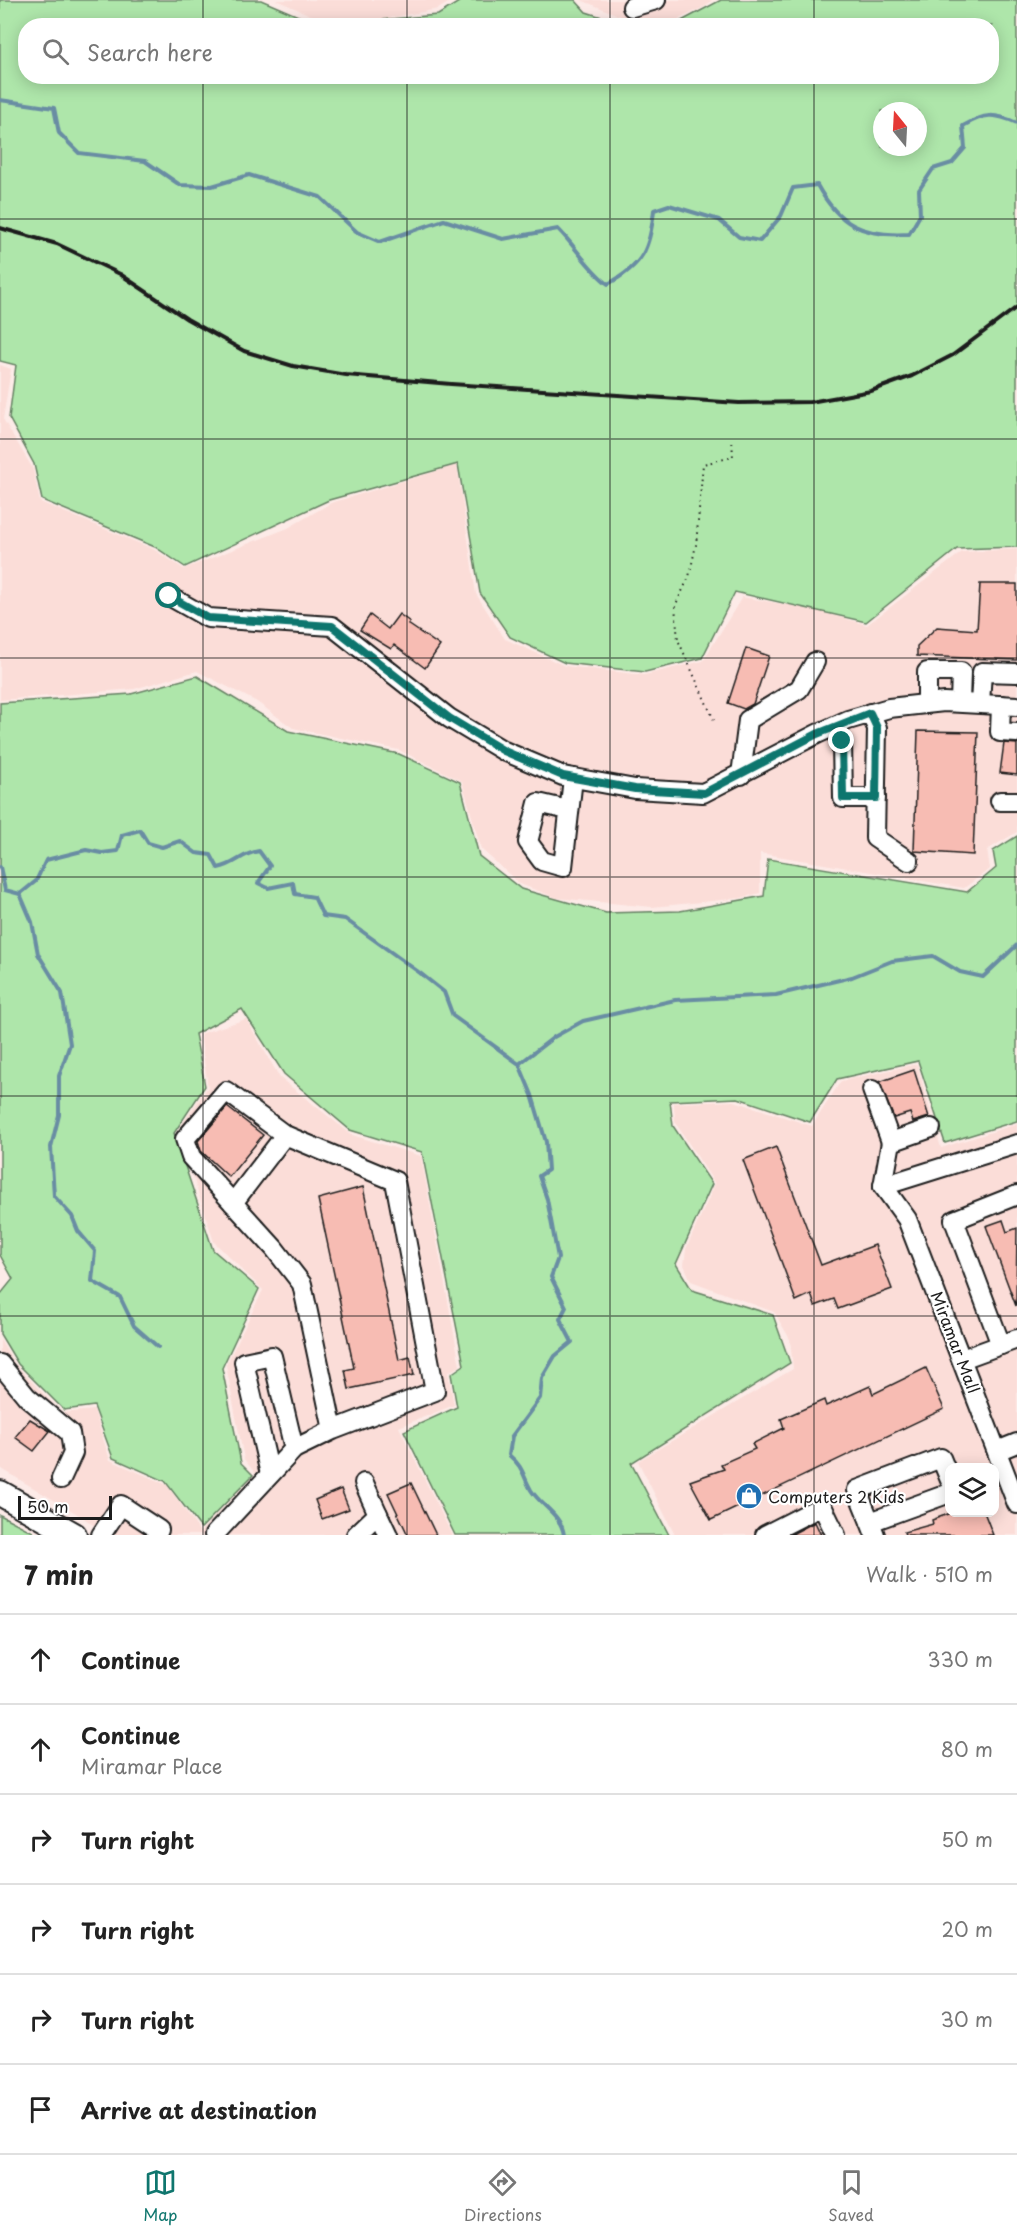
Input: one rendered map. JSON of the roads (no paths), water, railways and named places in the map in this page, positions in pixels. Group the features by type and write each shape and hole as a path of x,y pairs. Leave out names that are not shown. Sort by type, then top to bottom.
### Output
{"main road":[{"path":"0,1493 74,1535"}],"street":[{"path":"632,7 656,0"},
{"path":"169,596 208,618 332,626 449,718 504,751 573,778 635,789 704,793 817,734 870,713 927,703 960,702 1009,705 1000,732 1017,733"},
{"path":"741,775 748,720 799,689 815,662"},
{"path":"927,703 927,672 961,672 960,702"},
{"path":"980,703 982,672 1017,673"},
{"path":"870,713 877,728 875,838 909,861"},
{"path":"842,741 843,798 876,798"},
{"path":"568,810 573,778"},
{"path":"214,1535 294,1449 333,1430 435,1391 395,1181 285,1135 226,1090 185,1139 191,1157 274,1248 302,1284 333,1430"},
{"path":"872,1090 891,1142 883,1186 1017,1144"},
{"path":"891,1142 931,1128"},
{"path":"233,1203 285,1135"},
{"name":"Miramar Mall","path":"883,1186 907,1219 997,1451 1000,1474 1017,1504"},
{"path":"962,1359 1009,1342 954,1220 1017,1195"},
{"path":"270,1474 244,1362 272,1356 294,1449"},
{"path":"0,1364 27,1397 70,1433 73,1453 61,1479"},
{"path":"997,1451 1017,1443"},
{"path":"945,1468 941,1458 857,1490 872,1528 945,1495"},
{"path":"364,1483 388,1535"},
{"path":"101,1535 121,1505 159,1530 156,1535"},
{"path":"765,1535 822,1506 836,1535"},
{"path":"356,1535 378,1514"}],"waterway":[{"path":"0,100 54,108 59,133 79,153 145,161 180,185 212,186 249,175 320,197 357,232 380,242 444,220 503,239 558,229 594,272 608,284 637,263 647,246 654,210 669,205 719,220 739,237 760,241 781,216 793,188 817,185 834,210 854,226 878,233 909,234 920,215 919,190 933,169 952,163 965,148 963,126 990,116 1002,117 1017,123"},
{"path":"0,867 5,890 20,894 36,881 46,860 86,850 102,853 118,851 122,835 140,830 148,843 162,847 180,841 196,853 211,855 218,868 247,854 259,851 270,866 258,883 268,888 293,883 295,894 314,897 323,916 345,919 420,973 444,992 453,1016 519,1064 532,1095 546,1142 548,1170 539,1176 547,1199 558,1258 551,1277 566,1307 560,1319 572,1342 555,1356 542,1378 540,1398 512,1436 509,1455 520,1468 535,1496 559,1521 564,1535"},
{"path":"20,894 32,922 38,954 62,993 70,1044 59,1076 59,1115 51,1147 54,1196 72,1216 78,1231 95,1251 92,1281 120,1297 134,1326 158,1347"},
{"path":"519,1064 554,1037 583,1021 675,1000 776,995 852,977 892,961 933,956 960,972 983,977 1017,945"}],"railway":[{"path":"0,228 57,244 120,274 187,319 244,351 293,366 346,375 451,384 739,403 810,402 871,391 912,376 953,355 1017,307"}],"place":[{"name":"Computers 2 Kids","path":"749,1496"}]}
